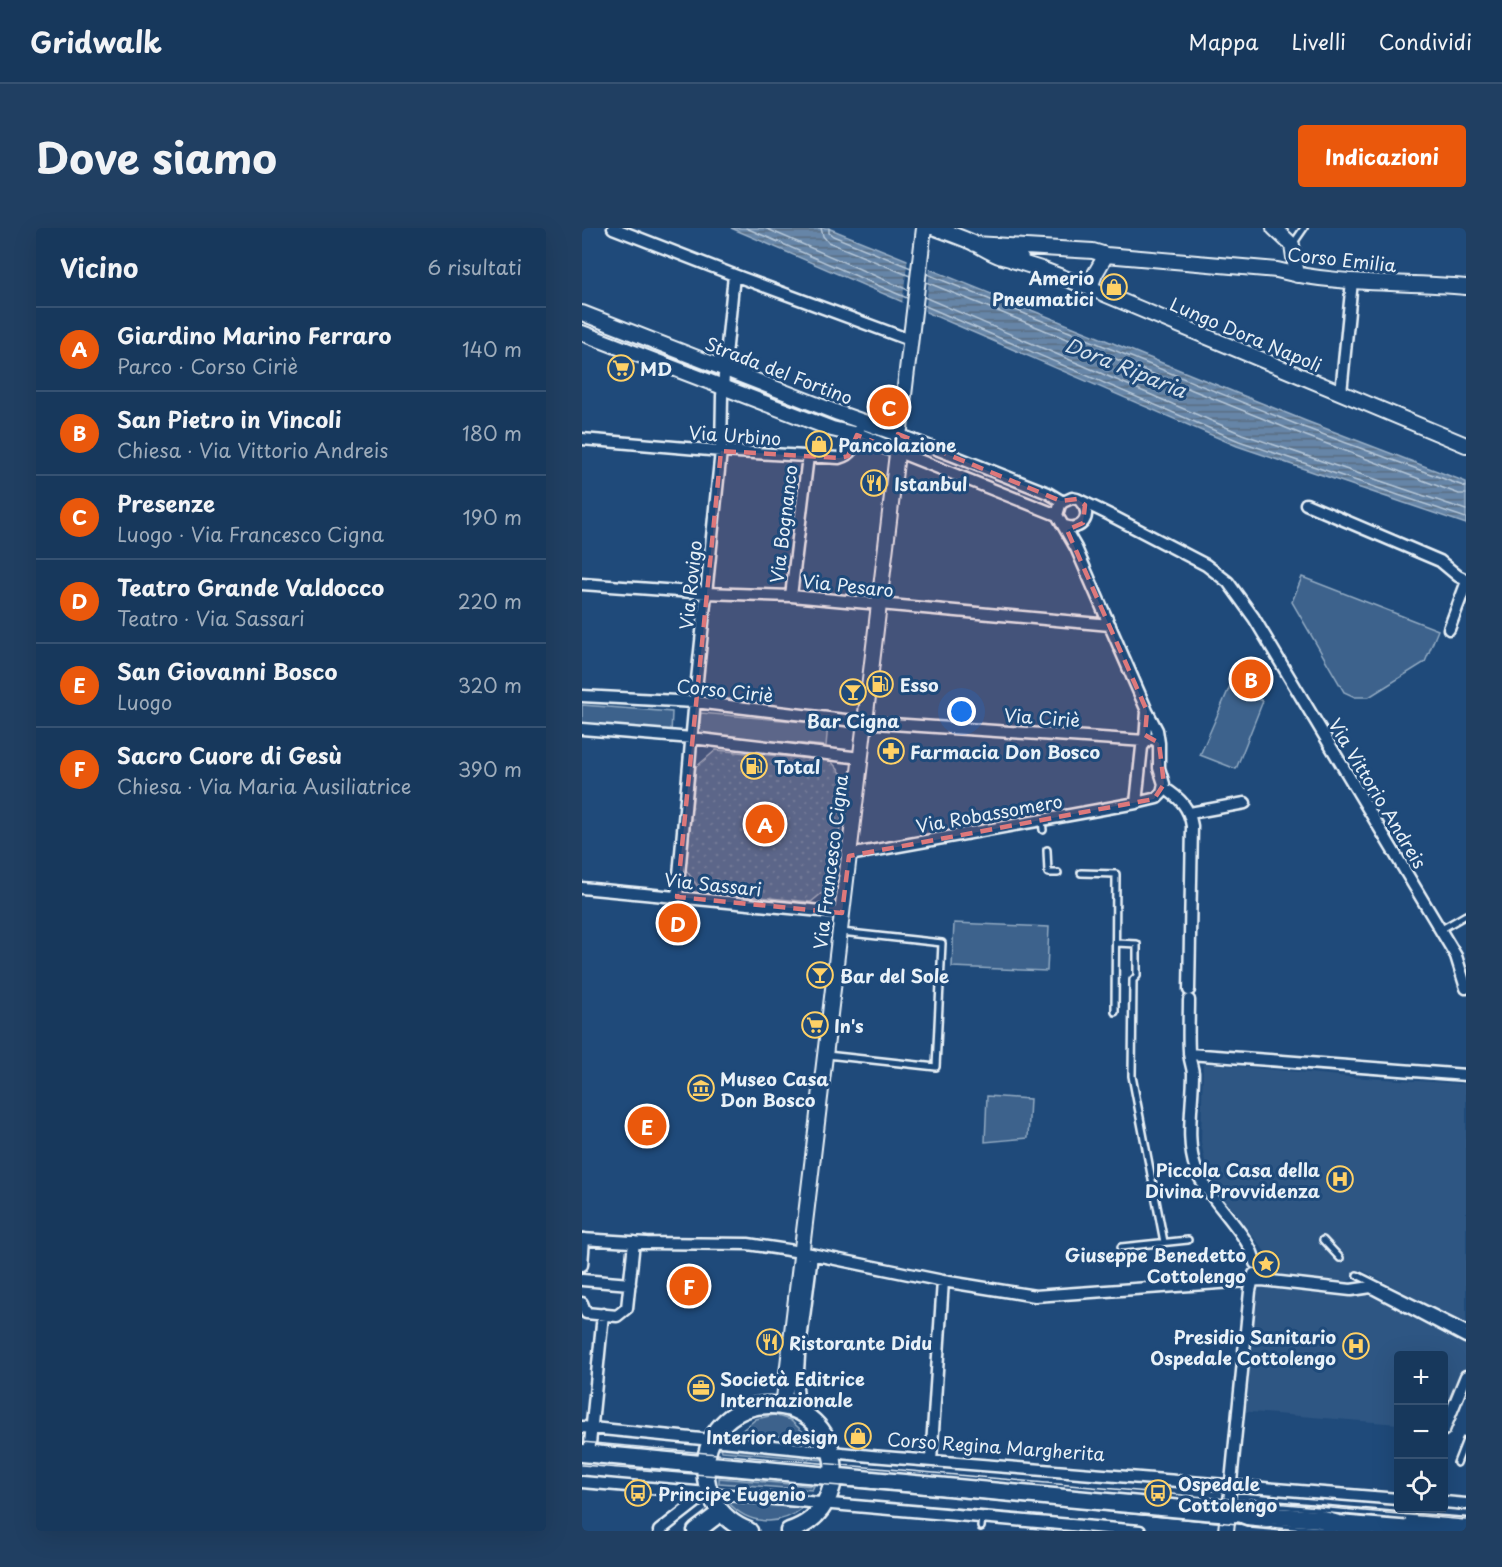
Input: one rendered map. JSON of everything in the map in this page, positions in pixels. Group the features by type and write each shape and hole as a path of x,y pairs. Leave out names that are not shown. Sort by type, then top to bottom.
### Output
{"main road":[{"path":"740,1529 721,1512 709,1492 705,1478 705,1464 712,1440 725,1423 743,1411 764,1406 783,1407 800,1413 818,1427 825,1436 831,1452 834,1475 825,1503 808,1521 789,1531"},
{"path":"585,1454 1228,1512 1320,1519 1339,1517 1466,1527"},
{"path":"696,1531 721,1512"},
{"path":"1320,1519 1338,1524 1424,1531"}],"street":[{"path":"613,228 910,340"},
{"name":"Corso Emilia","path":"935,228 975,244 993,255 1012,260 1035,256 1093,259 1106,255"},
{"path":"1274,228 1292,245 1297,275"},
{"name":"Via Francesco Cigna","path":"800,1413 797,1387 799,1356 825,1055 924,233"},
{"name":"Corso Emilia","path":"975,244 1093,250 1106,255 1277,270 1297,275 1466,287"},
{"path":"1090,288 1106,255"},
{"name":"Lungo Dora Napoli","path":"1012,260 1041,268 1466,445"},
{"name":"Via Rovigo","path":"677,897 694,702 721,451 725,367 734,275"},
{"path":"1341,393 1352,280"},
{"name":"Strada del Fortino","path":"582,313 898,434 1048,493 1063,502"},
{"name":"Strada del Fortino","path":"582,333 832,429 857,435 1057,515"},
{"name":"Via Urbino","path":"582,439 839,458 848,456 854,447 861,420"},
{"name":"Via Bognanco","path":"791,596 808,456"},
{"path":"1110,515 1072,498 1059,505 1057,515 1076,548 1157,730 1164,788 1178,797 1190,813 1192,843 1189,1054 1192,1069 1190,1136 1193,1159 1199,1176 1245,1242 1254,1272 1226,1531"},
{"path":"1076,548 1081,525 1087,514 1085,505 1081,501"},
{"path":"1306,504 1440,561 1466,582 1449,629"},
{"path":"1065,526 1070,528 1110,515"},
{"name":"Via Vittorio Andreis","path":"1110,515 1206,565 1227,582 1254,618 1456,956 1466,987"},
{"name":"Via Pesaro","path":"582,584 706,593 791,596 1110,625"},
{"name":"Corso Ciriè","path":"582,696 694,702 865,722"},
{"path":"1136,802 1147,711"},
{"name":"Via Ciriè","path":"865,722 1145,741 1154,739 1159,743"},
{"path":"582,729 692,738 861,758"},
{"name":"Via Robassomero","path":"849,855 1042,825 1157,798 1164,788"},
{"path":"1190,813 1245,803"},
{"name":"Via Sassari","path":"582,888 842,913"},
{"path":"1189,1054 1466,1076"},
{"path":"582,1265 583,1239 734,1243 807,1254 943,1281 1035,1296 1254,1272 1351,1290 1371,1287 1466,1336"},
{"path":"582,1303 586,1312 617,1316 627,1308 634,1242"},
{"name":"Via Francesco Cigna","path":"783,1407 807,1254"},
{"path":"582,1280 630,1284"},
{"path":"931,1461 943,1281"},
{"path":"585,1454 586,1427 603,1314"},
{"path":"1448,1418 1466,1376"},
{"name":"Corso Regina Margherita","path":"586,1427 931,1461 1394,1498"},
{"path":"582,1482 825,1503 982,1522 1140,1531"},
{"path":"659,1531 709,1492"},
{"path":"1448,1502 1466,1504"}],"lane":[{"path":"1292,245 1304,228"},
{"path":"1047,850 1048,873 1058,873"},
{"path":"1081,873 1116,874 1115,1012"},
{"path":"1440,930 1466,915"},
{"path":"825,1055 936,1067 942,943 839,932"},
{"path":"1116,943 1137,944 1137,976 1133,980 1132,1076 1164,1242"},
{"path":"1121,1247 1188,1240"},
{"path":"1323,1240 1340,1258"},
{"path":"1371,1287 1357,1275 1466,1329"},
{"path":"1457,1463 1466,1440"},
{"path":"1228,1512 1251,1503 1466,1522"},
{"path":"1228,1512 1253,1524 1333,1531"}],"highlighted area":[{"path":"898,434 1061,501 1077,499 1085,505 1083,523 1067,530 1147,711 1145,735 1159,743 1164,784 1154,799 849,856 842,913 677,897 721,451 839,458 848,456 857,435 896,451"}],"shaded area":[{"path":"1302,577 1438,630 1425,662 1369,697 1355,697 1344,692 1292,602"},
{"path":"1230,686 1263,701 1236,769 1200,755"},
{"path":"582,705 672,712 671,734 582,726"},
{"path":"701,713 828,724 826,746 699,735"},
{"path":"716,750 831,761 846,779 833,884 811,902 701,891 686,870 696,767"},
{"path":"954,923 1049,927 1047,971 952,967"},
{"name":"Piccola Casa della Divina Provvidenza","path":"1203,1063 1350,1077 1466,1084 1466,1325 1362,1270 1348,1282 1265,1276 1263,1273 1266,1253 1222,1196 1205,1161 1201,1142"},
{"path":"987,1096 1030,1099 1028,1138 985,1142"},
{"name":"Presidio Sanitario Ospedale Cottolengo","path":"1252,1280 1371,1287 1466,1337 1466,1376 1448,1419 1448,1351 1394,1351 1394,1424 1238,1411"},
{"path":"774,1415 790,1420 810,1438 739,1433 756,1419"},
{"path":"723,1447 820,1455 822,1458 821,1460 722,1451"},
{"path":"719,1478 814,1486 812,1490 719,1483"},
{"path":"728,1502 803,1508 784,1518 764,1521 745,1515"}],"water":[{"name":"Dora Riparia","path":"731,228 828,228 1306,421 1466,482 1466,524 1237,446"}],"pier":[{"path":"908,257 930,266 925,315 902,305"}],"tram line":[{"path":"582,1442 1466,1520"},
{"path":"582,1465 853,1487 1310,1531"}],"place":[{"name":"Amerio Pneumatici","path":"1114,287"},
{"name":"MD","path":"621,368"},
{"name":"Presenze","path":"889,407"},
{"name":"Pancolazione","path":"819,444"},
{"name":"Istanbul","path":"874,483"},
{"name":"San Pietro in Vincoli","path":"1251,679"},
{"name":"Esso","path":"880,684"},
{"name":"Bar Cigna","path":"853,692"},
{"name":"Farmacia Don Bosco","path":"891,751"},
{"name":"Total","path":"754,766"},
{"name":"Giardino Marino Ferraro","path":"765,824"},
{"name":"Teatro Grande Valdocco","path":"678,923"},
{"name":"Bar del Sole","path":"820,975"},
{"name":"In's","path":"815,1025"},
{"name":"Museo Casa Don Bosco","path":"701,1088"},
{"name":"San Giovanni Bosco","path":"647,1126"},
{"name":"Piccola Casa della Divina Provvidenza","path":"1340,1179"},
{"name":"Giuseppe Benedetto Cottolengo","path":"1266,1264"},
{"name":"Sacro Cuore di Gesù","path":"689,1286"},
{"name":"Ristorante Didu","path":"770,1342"},
{"name":"Presidio Sanitario Ospedale Cottolengo","path":"1356,1346"},
{"name":"Società Editrice Internazionale","path":"701,1388"},
{"name":"Interior design","path":"858,1436"},
{"name":"Principe Eugenio","path":"638,1493"},
{"name":"Ospedale Cottolengo","path":"1158,1493"}]}
